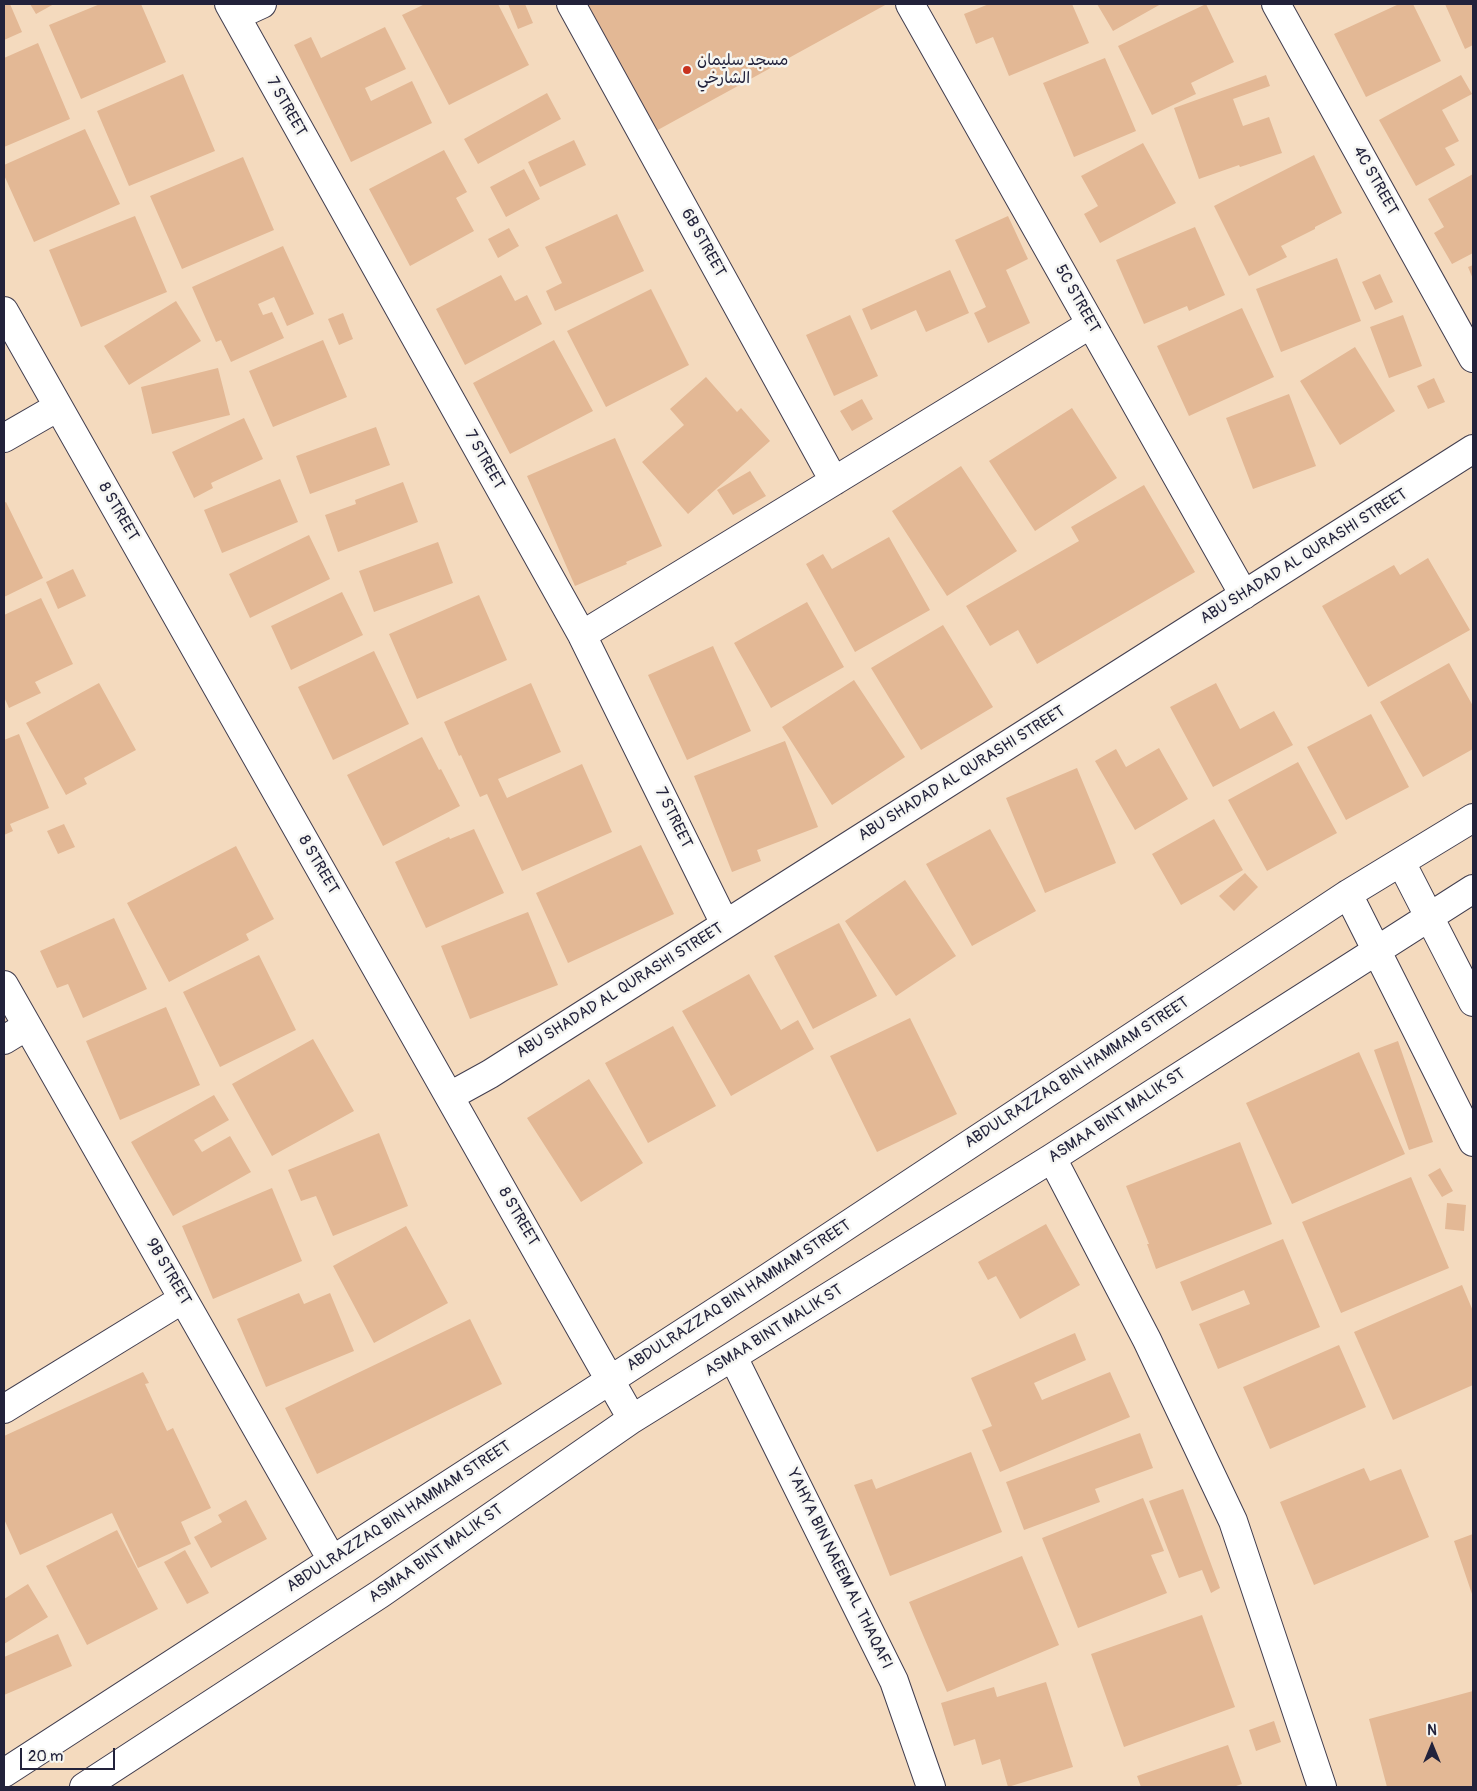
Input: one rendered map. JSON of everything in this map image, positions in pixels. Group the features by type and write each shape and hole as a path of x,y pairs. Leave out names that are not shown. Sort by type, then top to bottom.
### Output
{"street":[{"path":"232,10 262,4"},
{"name":"6B STREET","path":"571,4 834,481"},
{"name":"5C STREET","path":"910,4 1244,595"},
{"name":"4C STREET","path":"1276,4 1473,358"},
{"name":"7 STREET","path":"232,10 582,635 725,924"},
{"name":"8 STREET","path":"4,311 632,1419"},
{"path":"582,635 1091,324"},
{"path":"4,438 58,407"},
{"name":"ABU SHADAD AL QURASHI STREET","path":"450,1096 490,1074 1473,449"},
{"name":"ABDULRAZZAQ BIN HAMMAM STREET","path":"4,1773 610,1379 1348,894 1473,818"},
{"path":"1401,862 1473,1002"},
{"name":"ASMAA BINT MALIK ST","path":"84,1787 380,1594 632,1419 1052,1158 1473,889"},
{"path":"1348,894 1473,1142"},
{"name":"9B STREET","path":"4,985 332,1560"},
{"path":"4,1040 27,1026"},
{"path":"1052,1158 1147,1340 1233,1521 1322,1787"},
{"path":"4,1409 183,1299"},
{"name":"YAHYA BIN NAEEM AL THAQAFI","path":"734,1357 894,1681 931,1787"}],"building":[{"path":"4,4 10,4 22,32 4,40"},
{"path":"30,4 54,4 36,14"},
{"path":"100,4 141,4 166,62 81,99 49,25"},
{"path":"425,4 498,4 529,65 449,105 402,15"},
{"path":"508,4 525,4 533,23 518,29"},
{"name":"مسجد سليمان الشارخي","path":"571,4 887,4 645,137"},
{"path":"989,4 1072,4 1089,43 1009,76 993,37 976,44 964,14"},
{"path":"1097,4 1161,4 1113,31"},
{"path":"1206,4 1234,62 1191,83 1196,94 1152,115 1118,46"},
{"path":"1399,4 1413,4 1441,61 1366,97 1334,34"},
{"path":"1445,4 1473,4 1473,45 1465,49"},
{"path":"385,27 406,69 365,88 371,101 412,81 432,123 351,162 294,45 311,37 321,58"},
{"path":"38,43 70,119 4,147 4,58"},
{"path":"1105,58 1136,131 1074,157 1043,83"},
{"path":"183,74 215,151 129,186 97,111"},
{"path":"1266,75 1270,86 1233,99 1243,126 1269,117 1282,153 1199,179 1174,108"},
{"path":"1461,75 1472,94 1442,110 1459,141 1445,148 1455,165 1416,186 1379,120"},
{"path":"547,93 561,119 478,164 464,139"},
{"path":"85,129 120,204 34,242 4,175 4,165"},
{"path":"574,140 586,165 540,187 528,162"},
{"path":"1143,143 1176,203 1100,243 1084,214 1098,206 1081,176"},
{"path":"444,150 467,192 456,198 474,231 410,266 369,189"},
{"path":"1314,155 1342,213 1281,246 1287,257 1249,276 1214,206"},
{"path":"243,157 274,230 182,269 150,196"},
{"path":"524,169 540,199 506,217 490,187"},
{"path":"1473,174 1473,253 1452,264 1434,233 1444,227 1428,199"},
{"path":"617,214 644,271 555,311 546,291 562,283 545,247"},
{"path":"135,216 167,292 81,327 49,250"},
{"path":"1008,216 1028,259 1006,270 1030,323 988,343 974,313 986,307 955,240"},
{"path":"1195,227 1225,295 1189,311 1187,306 1144,324 1116,260"},
{"path":"509,228 519,246 498,258 488,239"},
{"path":"283,246 314,314 287,326 274,297 258,304 263,315 272,312 284,338 231,362 221,340 216,342 192,287"},
{"path":"1337,258 1361,321 1281,352 1256,289"},
{"path":"1473,265 1473,279 1468,267"},
{"path":"950,270 969,313 926,332 916,310 871,330 862,309"},
{"path":"1380,274 1393,302 1375,310 1362,282"},
{"path":"501,275 515,301 527,295 542,324 465,365 436,309"},
{"path":"651,289 689,365 606,407 567,331"},
{"path":"176,301 201,341 129,385 104,346"},
{"path":"1242,308 1274,377 1189,416 1157,346"},
{"path":"343,313 353,339 339,345 328,319"},
{"path":"850,315 878,376 834,396 806,335"},
{"path":"1403,315 1422,366 1389,378 1370,327"},
{"path":"323,340 347,397 273,427 249,371"},
{"path":"554,340 593,411 510,454 473,383"},
{"path":"1355,347 1395,411 1340,445 1300,381"},
{"path":"218,368 230,415 152,434 141,387"},
{"path":"706,377 737,412 741,408 770,441 688,514 642,462 684,425 670,409"},
{"path":"1434,378 1445,402 1428,409 1417,386"},
{"path":"1289,394 1316,466 1253,489 1226,418"},
{"path":"862,399 873,419 852,431 840,411"},
{"path":"1072,408 1117,478 1035,531 989,461"},
{"path":"244,418 263,459 211,483 213,488 194,498 172,452"},
{"path":"376,427 390,465 310,494 296,456"},
{"path":"615,438 662,546 626,562 627,564 575,586 527,476"},
{"path":"961,466 1017,551 947,596 892,511"},
{"path":"750,471 766,496 733,515 717,490"},
{"path":"280,479 298,522 222,553 204,510"},
{"path":"403,482 418,522 338,552 325,515 356,504 355,500"},
{"path":"1144,485 1195,572 1037,664 1018,630 990,646 966,606 1079,541 1071,527"},
{"path":"6,502 43,578 4,597 4,503"},
{"path":"309,535 330,579 250,618 229,574"},
{"path":"889,537 930,610 855,652 806,564 823,554 832,569"},
{"path":"438,542 453,583 374,612 359,571"},
{"path":"1428,558 1470,630 1368,687 1322,606 1394,565 1400,575"},
{"path":"73,569 86,596 58,609 46,582"},
{"path":"342,592 363,635 291,670 271,626"},
{"path":"479,595 507,660 417,699 389,634"},
{"path":"41,598 73,664 35,682 41,693 9,708 4,697 4,615"},
{"path":"807,602 844,667 771,708 734,643"},
{"path":"943,625 993,707 921,750 871,668"},
{"path":"713,646 751,731 687,760 648,675"},
{"path":"374,651 409,724 333,760 298,687"},
{"path":"1449,663 1473,706 1473,749 1423,777 1380,702"},
{"path":"854,680 905,757 832,805 782,727"},
{"path":"99,683 136,750 84,778 87,784 66,795 26,723"},
{"path":"531,683 561,752 498,779 507,798 582,764 612,832 522,871 487,794 480,797 444,722"},
{"path":"1216,683 1240,729 1274,711 1293,745 1213,787 1170,707"},
{"path":"1371,714 1409,787 1346,820 1307,747"},
{"path":"19,734 49,808 10,824 13,831 4,835 4,740"},
{"path":"422,737 460,806 383,846 347,775"},
{"path":"785,741 818,827 757,850 761,861 732,872 694,776"},
{"path":"1159,748 1188,799 1135,830 1095,761 1116,749 1126,767"},
{"path":"1298,762 1337,833 1267,871 1228,800"},
{"path":"1077,768 1116,863 1045,893 1006,798"},
{"path":"1214,819 1243,870 1181,905 1152,854"},
{"path":"64,824 75,847 58,854 47,831"},
{"path":"474,829 504,893 426,928 395,862 449,837 450,839"},
{"path":"990,829 1036,911 972,946 926,864"},
{"path":"641,845 674,914 568,963 536,893"},
{"path":"236,846 274,919 246,934 249,940 169,982 127,903"},
{"path":"1245,873 1258,887 1234,911 1219,896"},
{"path":"905,880 956,956 896,996 845,921"},
{"path":"528,912 558,985 470,1019 441,946"},
{"path":"114,918 147,989 83,1018 68,984 57,988 40,951"},
{"path":"839,923 877,996 813,1029 774,956"},
{"path":"259,955 296,1030 220,1067 183,992"},
{"path":"749,974 781,1030 798,1020 814,1049 731,1096 682,1011"},
{"path":"166,1007 200,1085 120,1120 86,1041"},
{"path":"910,1018 957,1114 877,1152 830,1056"},
{"path":"673,1026 716,1106 648,1143 605,1063"},
{"path":"313,1039 354,1111 272,1156 232,1084"},
{"path":"1398,1041 1433,1142 1409,1150 1374,1050"},
{"path":"1359,1052 1405,1154 1292,1204 1246,1103"},
{"path":"589,1079 643,1163 581,1202 527,1118"},
{"path":"214,1095 229,1120 194,1140 202,1152 230,1136 251,1172 173,1216 131,1142"},
{"path":"379,1133 408,1206 333,1236 316,1196 301,1201 288,1170"},
{"path":"1240,1142 1272,1224 1156,1269 1147,1244 1149,1244 1126,1186"},
{"path":"1440,1168 1453,1191 1442,1197 1428,1175"},
{"path":"1411,1177 1449,1268 1341,1313 1302,1222"},
{"path":"272,1188 302,1261 213,1299 182,1226"},
{"path":"1447,1203 1466,1205 1464,1231 1445,1229"},
{"path":"1046,1224 1080,1285 1020,1319 996,1276 988,1280 978,1262"},
{"path":"406,1226 448,1303 374,1343 333,1266"},
{"path":"1283,1239 1320,1327 1218,1369 1199,1324 1250,1304 1244,1290 1192,1311 1180,1282"},
{"path":"1462,1285 1473,1311 1473,1385 1393,1420 1354,1332"},
{"path":"299,1293 304,1304 330,1293 354,1351 266,1387 237,1319"},
{"path":"470,1319 502,1384 317,1474 285,1408"},
{"path":"1075,1333 1086,1360 1034,1383 1042,1400 1110,1372 1130,1417 1000,1472 982,1430 992,1426 971,1378"},
{"path":"1339,1345 1366,1407 1270,1449 1243,1387"},
{"path":"143,1372 149,1383 145,1384 167,1431 173,1428 211,1508 181,1522 191,1544 138,1568 112,1513 20,1555 4,1519 4,1436"},
{"path":"1140,1433 1153,1468 1095,1489 1100,1502 1024,1530 1006,1482"},
{"path":"971,1452 1002,1532 890,1576 854,1485 872,1479 876,1489"},
{"path":"1364,1468 1370,1481 1401,1469 1429,1537 1314,1585 1280,1502"},
{"path":"1183,1489 1220,1588 1211,1593 1202,1570 1179,1578 1149,1501"},
{"path":"1143,1498 1164,1551 1151,1555 1167,1593 1078,1628 1042,1538"},
{"path":"246,1500 267,1539 211,1568 194,1537 222,1522 218,1515"},
{"path":"117,1530 158,1609 87,1645 46,1566"},
{"path":"1473,1534 1473,1597 1454,1541"},
{"path":"185,1550 209,1593 187,1604 164,1562"},
{"path":"1022,1556 1059,1645 947,1692 909,1602"},
{"path":"28,1584 48,1617 4,1644 4,1599"},
{"path":"1202,1615 1235,1707 1124,1747 1091,1654"},
{"path":"58,1634 72,1666 4,1695 4,1657"},
{"path":"1046,1682 1073,1767 1008,1787 1000,1759 982,1765 975,1739 954,1746 941,1703 994,1687 997,1697"},
{"path":"1473,1691 1473,1787 1387,1787 1369,1719"},
{"path":"1274,1721 1281,1742 1256,1751 1249,1730"},
{"path":"1228,1745 1242,1784 1233,1787 1141,1787 1137,1776"}],"place":[{"name":"مسجد سليمان الشارخي","path":"687,70"}]}
